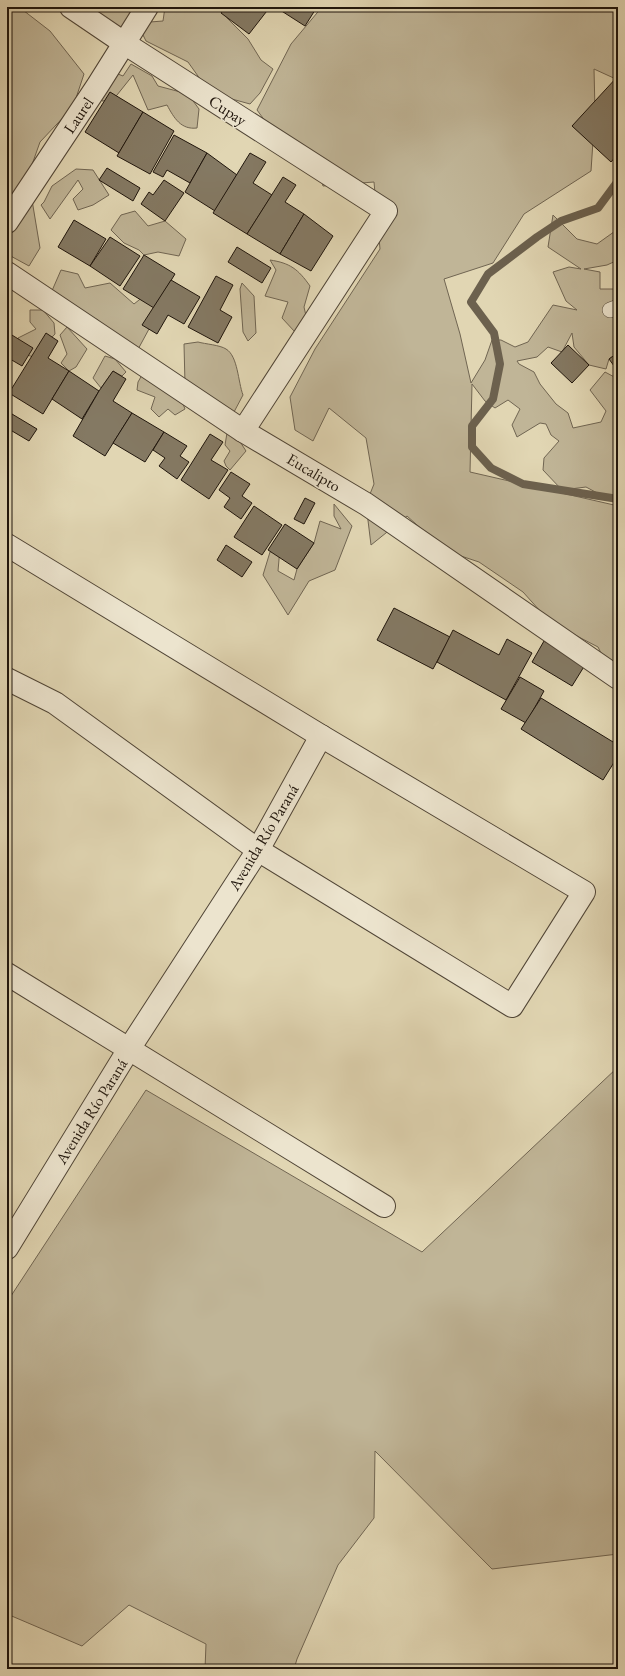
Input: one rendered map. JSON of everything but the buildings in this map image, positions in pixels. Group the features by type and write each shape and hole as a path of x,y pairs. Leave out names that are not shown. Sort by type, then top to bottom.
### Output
{"street":[{"name":"Cupay","path":"72,7 124,43 386,210 243,431"},
{"name":"Laurel","path":"7,222 98,85 147,7"},
{"name":"Eucalipto","path":"7,273 243,431 278,450 366,504 618,678"},
{"path":"7,544 321,736 584,892 512,1006 258,850 55,703 7,679"},
{"name":"Avenida Río Paraná","path":"7,1248 129,1049 258,850 321,736"},
{"path":"7,974 384,1206"}],"shaded area":[{"path":"7,7 19,7 50,31 84,74 73,107 40,142 28,176 40,248 29,266 7,254"},
{"path":"92,7 133,7 130,14 129,34 85,25"},
{"path":"165,7 225,7 227,18 248,39 261,60 273,69 260,93 250,104 210,93 188,62 146,41 137,23 163,21"},
{"path":"322,7 618,7 618,80 594,69 595,111 591,171 524,214 493,263 444,279 460,334 471,383 485,360 492,340 501,340 515,347 528,342 553,305 577,310 566,301 553,272 569,267 581,269 548,247 553,215 577,239 597,244 618,229 618,260 607,265 584,269 600,272 600,289 618,289 618,357 616,354 609,359 606,369 589,365 574,347 572,333 562,352 548,347 537,357 517,361 519,364 534,372 540,384 556,404 568,413 573,428 601,422 606,411 590,390 605,372 618,379 618,504 586,487 562,490 543,470 544,458 559,441 551,435 546,424 540,423 517,437 512,425 520,409 508,400 495,408 485,401 472,384 470,472 614,505 618,509 618,681 614,679 598,647 550,622 523,592 479,562 446,551 407,516 371,545 366,504 374,484 366,438 329,408 313,441 295,430 290,397 315,349 380,249 374,182 323,186 314,154 282,144 257,110 291,44"},
{"path":"131,64 152,76 158,86 188,94 199,109 197,128 182,125 175,119 167,105 148,110 133,75 113,100 102,101 98,85 108,70 123,76"},
{"path":"76,169 93,170 109,195 93,205 78,210 73,199 83,189 78,180 50,219 41,205 52,186"},
{"path":"135,211 148,226 165,221 186,239 179,256 158,252 144,255 139,250 124,243 111,230 121,215"},
{"path":"270,260 283,263 293,268 302,275 310,286 304,307 309,329 295,332 282,318 288,302 265,296 276,270"},
{"path":"61,270 78,274 85,288 110,283 134,304 149,292 162,305 136,353 118,341 98,320 75,309 51,293"},
{"path":"242,283 254,296 256,333 248,341 243,332 240,289"},
{"path":"30,310 43,310 54,323 55,334 33,357 22,353 18,338 36,329 30,322"},
{"path":"67,327 87,349 76,367 69,371 61,363 67,354 60,335"},
{"path":"198,342 226,349 233,357 243,395 234,412 185,384 184,344"},
{"path":"105,356 115,359 126,372 122,376 113,371 101,388 93,378"},
{"path":"142,375 183,404 185,409 175,415 168,409 159,417 151,409 155,397 137,390 138,382"},
{"path":"227,433 237,437 246,451 230,470 224,461 230,451 225,445"},
{"path":"334,504 352,526 335,570 309,581 288,615 263,575 270,552 280,548 278,571 294,580 297,569 314,543 320,521 341,529 334,516"},
{"path":"618,1067 618,1554 492,1569 375,1451 374,1518 338,1565 294,1669 205,1669 206,1644 129,1605 82,1646 7,1614 7,1302 146,1090 422,1252"}],"waterway":[{"path":"618,181 598,208 561,221 488,274 471,302 494,333 500,364 493,399 472,426 472,447 491,468 523,484 618,499"}]}
